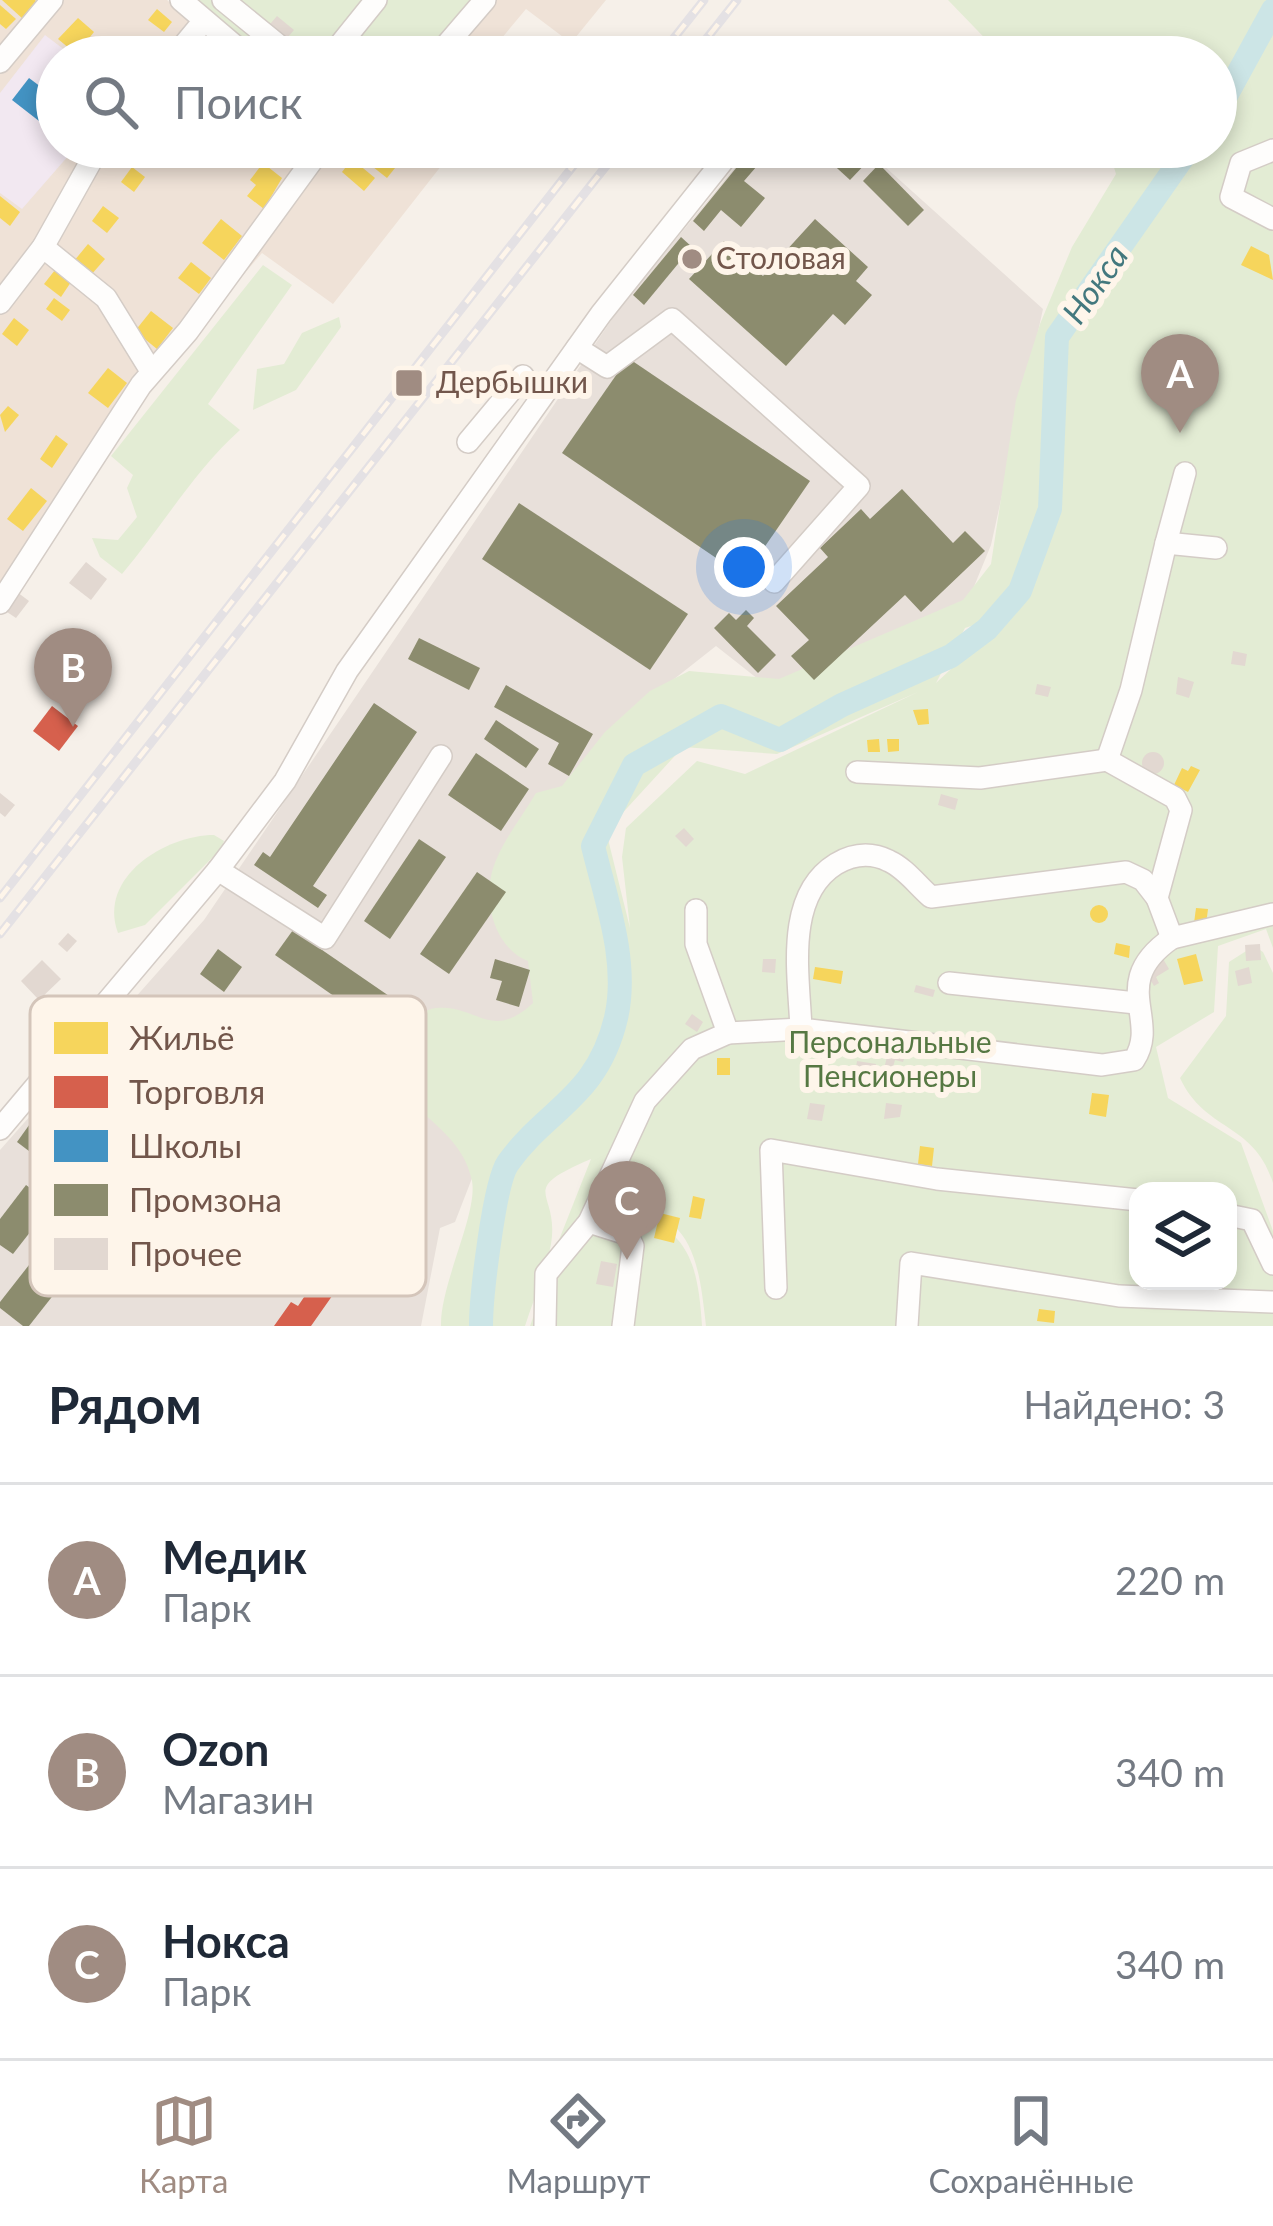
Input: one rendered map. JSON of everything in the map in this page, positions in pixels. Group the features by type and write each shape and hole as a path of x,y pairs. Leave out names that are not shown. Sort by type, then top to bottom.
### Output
{"street":[{"path":"0,62 52,0"},
{"path":"181,0 221,36"},
{"path":"223,0 267,36"},
{"path":"347,36 376,0"},
{"path":"454,36 485,0"},
{"path":"191,36 203,22"},
{"path":"1273,150 1241,163 1231,197 1273,219"},
{"path":"0,301 43,247 87,168"},
{"path":"0,603 151,371 188,331 307,168"},
{"path":"112,996 285,782 347,671 577,348 718,168"},
{"path":"43,247 106,298 151,371"},
{"path":"577,348 607,368 672,319 859,486 774,582"},
{"path":"468,442 523,376"},
{"path":"496,408 521,427"},
{"path":"1107,760 1131,690 1185,473"},
{"path":"1166,543 1216,548"},
{"path":"218,870 325,938 441,756"},
{"path":"857,772 980,778 1107,760 1175,798 1181,810 1157,898"},
{"path":"800,1029 802,913 811,886 846,859 869,854 893,862 932,897 1126,872 1143,880 1157,898 1172,938"},
{"path":"696,910 696,944 728,1033"},
{"path":"545,1326 546,1274 589,1222 646,1101 692,1048 728,1033 800,1029 1102,1064 1134,1060 1140,1051 1136,1003 1151,952 1172,938 1273,914"},
{"path":"949,983 1136,1003"},
{"path":"0,1130 30,1094"},
{"path":"776,1288 770,1150 937,1179 1129,1199"},
{"path":"1237,1217 1252,1220 1273,1264"},
{"path":"589,1222 626,1234 633,1246 622,1326"},
{"path":"907,1326 911,1263 1119,1296 1273,1302"}],"shaded area":[{"path":"0,0 167,0 210,36 36,36 36,168 440,168 333,304 262,253 158,374 0,608"},
{"path":"496,0 606,0 577,36 562,36 526,9 504,36 467,36"},
{"path":"36,47 36,168 58,168 22,209 0,193 0,93"},
{"path":"735,168 886,168 1043,309 991,545 964,611 781,697 716,646 612,728 539,1006 455,1222 440,1228 421,1326 0,1326 0,1150 30,1116 30,1296 426,1296 426,996 137,996 204,920 621,306"}],"green space":[{"path":"198,0 476,0 446,36 240,36"},
{"name":"Персональные Пенсионеры","path":"948,0 1273,0 1273,948 1266,929 1218,946 1214,1012 1156,1047 1168,1098 1241,1143 1273,1231 1273,1326 706,1326 694,1258 675,1227 660,1215 613,1200 587,1214 555,1250 591,1159 547,1186 551,1244 525,1326 441,1326 446,1290 470,1212 472,1181 455,1145 426,1116 426,1011 451,1009 495,1021 506,1020 533,1003 528,961 506,944 493,918 490,887 501,849 536,793 562,786 605,732 650,691 689,671 779,679 963,600 991,564 1016,400 1072,247 1116,174 1114,168 1237,168 1237,36 983,36","holes":["1011,613 936,683 965,628","918,692 745,774 697,761 626,828 622,857 630,928 606,831 683,747 777,754"]},
{"path":"263,265 292,285 208,404 240,430 193,481 122,574 100,557 92,538 118,540 137,517 127,488 133,475 111,456"},
{"path":"339,317 341,327 296,390 253,410 257,369 284,364 302,333"},
{"path":"214,835 224,841 221,849 145,925 118,933 114,913 126,877 157,851"},
{"path":"1254,946 1263,952 1273,973 1273,1183 1254,1148 1202,1109 1180,1078 1226,1016 1229,962"},
{"path":"623,1211 663,1227 686,1251 697,1284 702,1326 530,1326 548,1277 605,1213"}],"building: Жильё":[{"path":"2,0 35,0 38,3 23,19"},
{"path":"0,5 16,19 6,29 0,24"},
{"path":"157,9 172,22 164,32 148,20"},
{"path":"78,18 94,32 91,36 61,36"},
{"path":"131,168 145,177 134,192 121,182"},
{"path":"259,168 269,168 282,178 264,209 247,196 256,185 250,180"},
{"path":"363,168 375,178 364,191 342,172"},
{"path":"374,168 395,168 387,178"},
{"path":"0,196 20,212 10,226 0,218"},
{"path":"103,206 119,218 107,233 92,221"},
{"path":"221,219 242,236 224,260 202,243"},
{"path":"88,244 105,259 91,275 74,261"},
{"path":"1251,246 1269,255 1273,280 1241,265"},
{"path":"191,262 211,278 199,294 178,278"},
{"path":"55,270 71,282 61,297 44,284"},
{"path":"54,298 70,310 62,321 46,309"},
{"path":"151,311 173,328 157,349 135,331"},
{"path":"14,318 29,330 17,346 2,334"},
{"path":"108,368 127,383 108,408 88,393"},
{"path":"8,406 19,415 5,432 0,415"},
{"path":"56,435 68,444 52,468 40,459"},
{"path":"31,488 47,501 23,531 7,519"},
{"path":"928,709 929,724 918,725 913,710"},
{"path":"879,739 880,752 868,752 867,740"},
{"path":"887,739 899,739 899,751 888,752"},
{"path":"1191,766 1200,770 1188,792 1174,785 1182,768 1188,771"},
{"path":"1099,905 1108,914 1099,923 1090,914"},
{"path":"1196,908 1208,909 1206,925 1194,923"},
{"path":"1116,943 1130,946 1129,958 1114,954"},
{"path":"1196,954 1203,981 1184,985 1177,959"},
{"path":"815,967 843,971 841,984 813,979"},
{"path":"717,1058 730,1058 730,1075 717,1075"},
{"path":"1092,1093 1109,1095 1106,1117 1089,1114"},
{"path":"920,1146 934,1148 932,1166 918,1164"},
{"path":"693,1196 705,1199 701,1219 689,1217"},
{"path":"660,1213 680,1218 674,1243 654,1238"},
{"path":"1039,1309 1055,1311 1054,1323 1037,1321"}],"building: Торговля":[{"path":"52,706 78,726 59,751 33,731"},
{"path":"305,1296 332,1296 311,1326 274,1326 291,1302 298,1306"}],"building: Школы":[{"path":"29,78 36,83 36,119 12,100"}],"building: Промзона":[{"path":"736,168 755,168 744,181 765,198 741,227 721,210 704,231 693,221"},
{"path":"837,168 861,168 850,180"},
{"path":"875,168 883,168 924,210 908,226 863,181"},
{"path":"815,219 868,267 856,281 872,295 845,325 833,314 786,366 689,279 724,241 763,276"},
{"path":"681,237 692,247 644,305 633,295"},
{"path":"628,358 810,481 744,577 562,453"},
{"path":"902,489 953,543 965,531 985,551 921,612 905,595 814,680 791,656 809,640 776,606 828,557 820,548 861,509 870,519"},
{"path":"519,503 688,614 650,670 482,559"},
{"path":"746,610 754,618 747,626 776,655 758,673 714,628 729,613 736,620"},
{"path":"419,638 480,668 469,690 408,659"},
{"path":"506,685 593,734 569,776 548,764 559,743 494,707"},
{"path":"374,703 417,732 313,886 327,895 318,908 254,865 263,852 270,857"},
{"path":"496,720 539,749 526,768 484,739"},
{"path":"476,753 529,789 501,831 448,795"},
{"path":"419,839 446,857 390,939 364,921"},
{"path":"477,872 506,892 449,974 420,954"},
{"path":"293,930 389,996 334,996 275,955"},
{"path":"218,949 242,967 224,992 200,974"},
{"path":"495,959 530,970 519,1007 496,1000 502,981 490,978"},
{"path":"30,1124 30,1152 17,1142"},
{"path":"26,1185 30,1188 30,1232 13,1254 0,1245 0,1219"},
{"path":"30,1264 30,1296 53,1296 29,1326 0,1308"}],"building: Прочее":[{"path":"277,16 294,30 289,36 272,36 265,30"},
{"path":"86,562 107,579 91,600 69,583"},
{"path":"17,592 29,601 16,618 4,610"},
{"path":"1233,651 1247,654 1245,666 1231,664"},
{"path":"1178,677 1194,682 1189,698 1176,694"},
{"path":"1037,684 1051,687 1048,697 1035,694"},
{"path":"1153,752 1164,763 1153,774 1142,763"},
{"path":"0,793 15,805 5,817 0,813"},
{"path":"941,794 958,799 955,810 938,805"},
{"path":"684,828 694,839 686,847 675,836"},
{"path":"68,933 77,941 67,952 58,944"},
{"path":"1260,944 1261,960 1246,961 1245,945"},
{"path":"1162,957 1169,969 1156,977 1159,983 1154,986 1147,974"},
{"path":"763,959 776,959 775,973 762,972"},
{"path":"42,960 61,979 43,996 35,996 21,981"},
{"path":"1249,967 1252,983 1238,986 1235,971"},
{"path":"916,985 935,990 933,997 914,992"},
{"path":"692,1014 703,1022 697,1032 685,1024"},
{"path":"890,1046 907,1050 903,1062 895,1060 891,1074 883,1072"},
{"path":"857,1061 876,1064 873,1083 854,1081"},
{"path":"810,1103 825,1105 822,1121 807,1119"},
{"path":"886,1103 902,1105 900,1117 884,1119"},
{"path":"601,1261 617,1264 613,1287 596,1284"}],"waterway":[{"name":"Нокса","path":"1237,76 1273,10"},
{"name":"Нокса","path":"481,1326 489,1242 508,1163 584,1085 608,1045 616,1018 618,953 593,846 634,765 721,716 780,740 842,705 951,656 987,629 1020,591 1050,509 1057,337 1175,168"}],"railway":[{"path":"676,36 704,0"},
{"path":"709,36 737,0"},
{"path":"0,898 572,168"},
{"path":"0,934 604,168"}],"place":[{"name":"Столовая","path":"692,259"},
{"name":"Дербышки","path":"409,383"},
{"name":"Медик","path":"1180,433"},
{"name":"Ozon","path":"73,727"},
{"name":"Нокса","path":"627,1260"}]}
